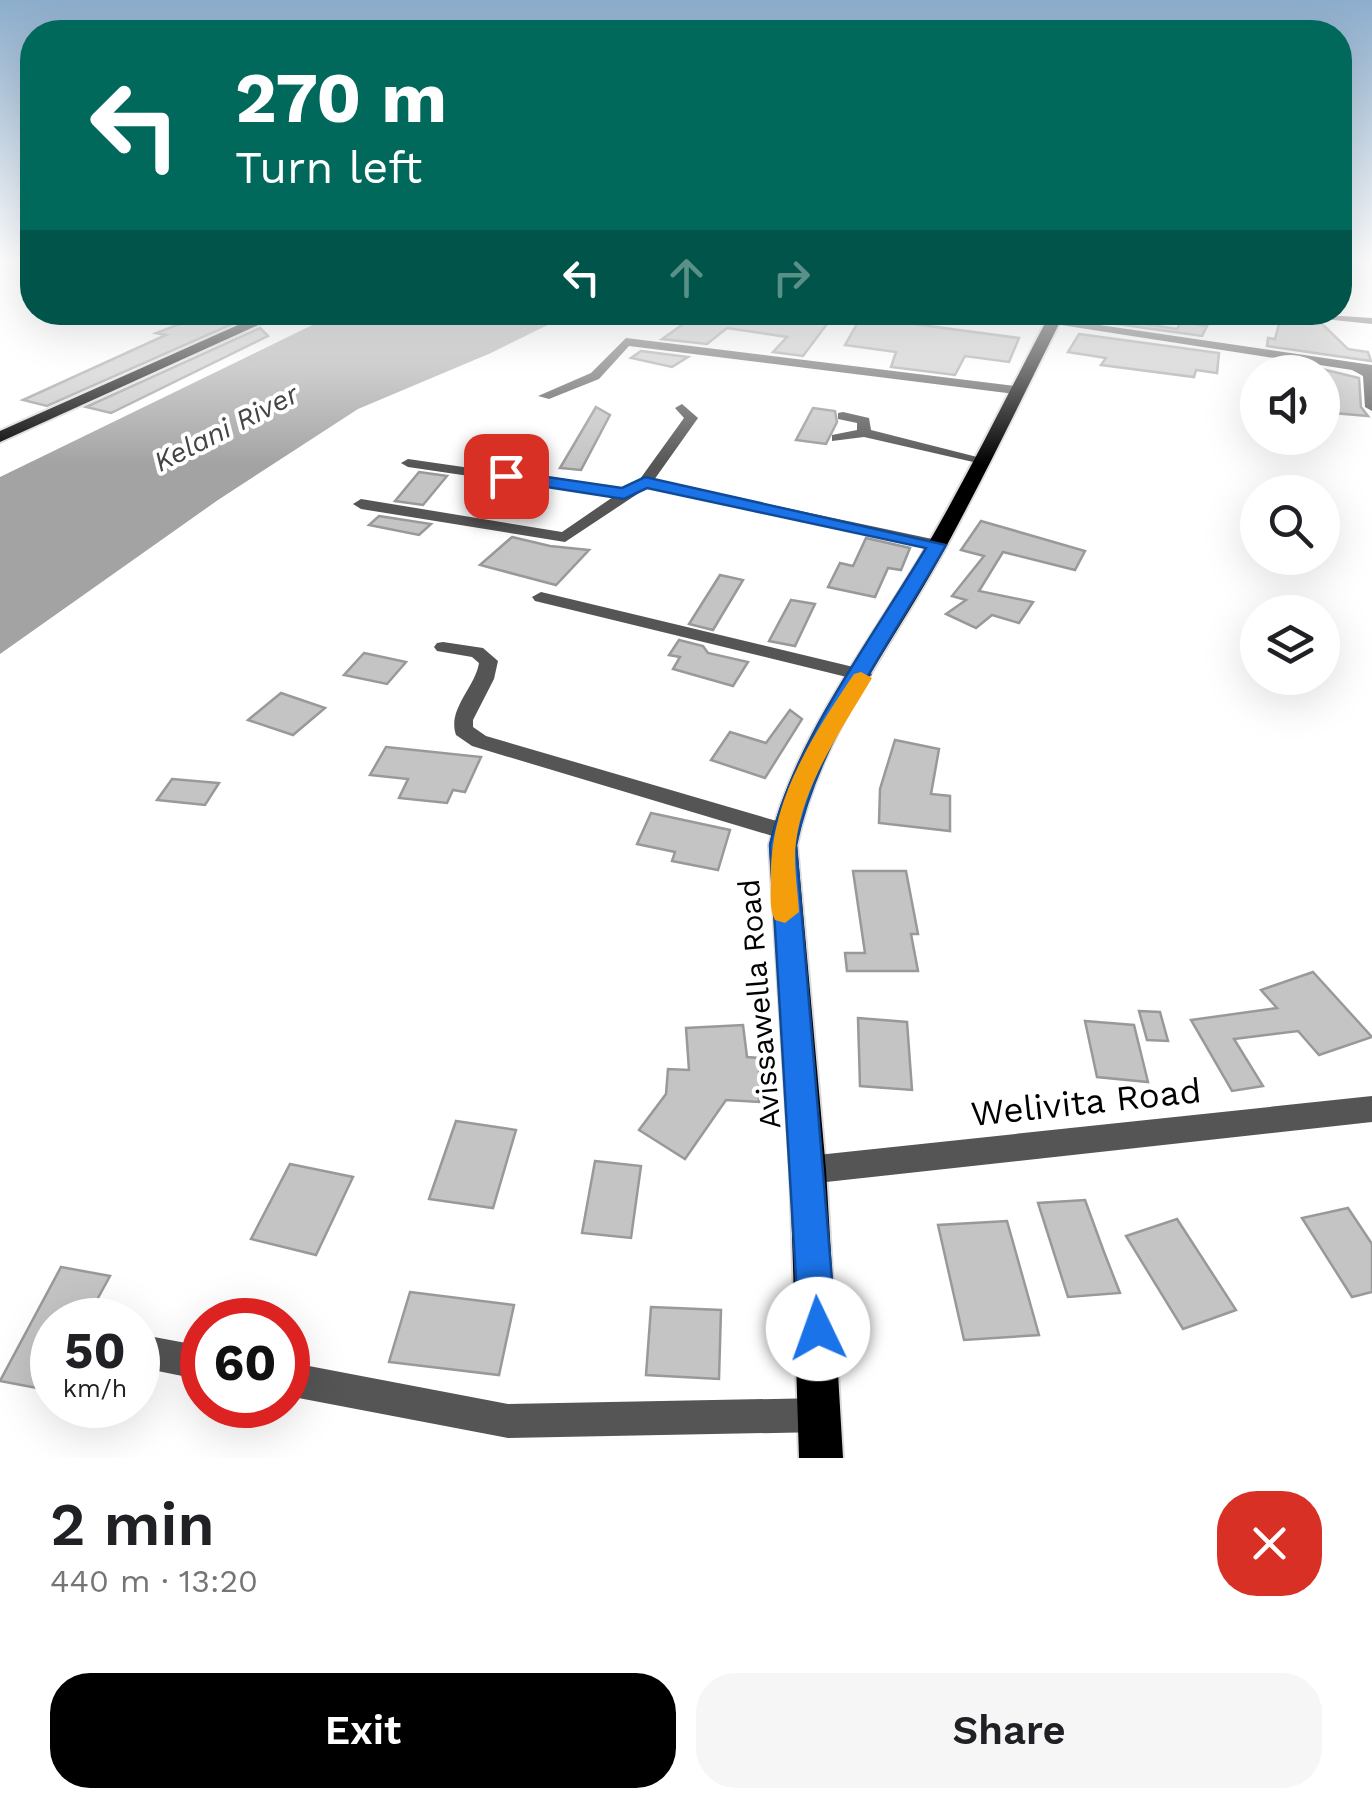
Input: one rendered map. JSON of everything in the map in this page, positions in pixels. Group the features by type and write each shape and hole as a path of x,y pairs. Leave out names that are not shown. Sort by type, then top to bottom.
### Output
{"main road":[{"path":"0,437 242,329"},
{"name":"Avissawella Road","path":"821,1458 808,1170 782,882 786,832 807,770 937,545 1048,329"}],"street":[{"path":"1127,329 1365,369 1369,374 1372,407"},
{"path":"544,396 595,376 626,342 1015,390"},
{"path":"361,504 565,537 645,482 691,418 682,408"},
{"path":"843,416 864,421 864,433"},
{"path":"838,438 864,433 982,460"},
{"path":"408,463 624,494"},
{"path":"645,482 937,545"},
{"path":"541,597 864,675"},
{"path":"443,647 477,652 489,661 489,673 462,715 464,730 479,741 786,832"},
{"name":"Welivita Road","path":"808,1170 1364,1110"},
{"path":"310,1384 508,1421 822,1415"}],"water":[{"name":"Kelani River","path":"304,329 540,329 358,409 218,500 0,654 0,477"}],"building":[{"path":"166,329 221,329 47,406 23,400 166,335 156,333"},
{"path":"258,329 268,336 111,413 86,407"},
{"path":"676,329 726,329 707,344 662,339"},
{"path":"734,329 823,329 803,356 773,352 787,337"},
{"path":"854,329 952,329 1019,338 1009,362 965,356 955,375 891,367 896,352 845,345"},
{"path":"1153,329 1205,329 1202,336"},
{"path":"1278,329 1327,329 1348,349 1368,352 1371,361 1267,346 1268,338 1275,339"},
{"path":"1079,334 1219,353 1217,373 1196,370 1194,377 1101,365 1106,358 1068,352"},
{"path":"641,351 688,357 672,367 631,358"},
{"path":"1340,373 1359,378 1361,407 1368,416 1340,414"},
{"path":"596,407 610,415 581,470 560,468"},
{"path":"813,408 835,411 837,422 826,444 796,440"},
{"path":"419,472 447,476 423,505 395,501"},
{"path":"379,516 431,524 419,535 369,525"},
{"path":"981,521 1085,551 1075,570 1003,552 979,591 1033,602 1019,623 992,615 976,628 946,614 966,600 952,596 984,556 961,550"},
{"path":"512,537 589,550 556,585 480,565"},
{"path":"866,538 910,548 901,570 888,568 875,597 828,587 840,563 853,566"},
{"path":"720,575 743,580 713,630 689,624"},
{"path":"791,600 815,604 795,646 769,641"},
{"path":"679,640 703,646 708,653 748,662 733,686 673,669 680,657 669,655"},
{"path":"364,653 406,662 387,684 344,675"},
{"path":"281,693 325,708 293,735 248,720"},
{"path":"790,710 802,719 765,778 711,760 730,732 766,743"},
{"path":"895,740 939,749 931,794 950,796 950,831 879,823 880,789"},
{"path":"386,747 481,757 465,792 453,790 447,803 399,798 408,779 370,775"},
{"path":"172,779 219,783 205,805 157,800"},
{"path":"651,813 730,830 718,870 672,861 675,852 637,844"},
{"path":"853,871 906,871 918,934 911,934 918,971 847,971 845,953 865,953"},
{"path":"1313,972 1372,1037 1319,1055 1298,1031 1234,1039 1263,1086 1232,1091 1191,1020 1277,1008 1261,990"},
{"path":"1139,1011 1160,1012 1168,1041 1147,1040"},
{"path":"858,1018 907,1022 912,1090 860,1086"},
{"path":"1085,1021 1134,1025 1148,1082 1097,1077"},
{"path":"743,1025 747,1057 759,1058 759,1102 726,1100 685,1159 639,1130 666,1094 668,1069 689,1070 686,1028"},
{"path":"456,1121 516,1130 493,1208 429,1199"},
{"path":"595,1161 641,1166 631,1238 582,1233"},
{"path":"290,1164 353,1177 316,1255 251,1239"},
{"path":"1085,1200 1120,1293 1068,1297 1038,1203"},
{"path":"1348,1208 1372,1244 1372,1292 1352,1297 1302,1218"},
{"path":"1177,1219 1236,1310 1183,1329 1126,1236"},
{"path":"1007,1221 1039,1335 964,1340 938,1225"},
{"path":"61,1267 110,1276 98,1298 44,1298"},
{"path":"410,1292 514,1305 499,1375 389,1362"},
{"path":"651,1307 721,1310 719,1379 646,1375"},
{"path":"30,1325 30,1387 0,1381"}],"slow traffic":[{"path":"785,912 783,845 790,813 814,756 861,678"}],"route":[{"path":"506,476 624,494 645,482 937,545 814,756 790,813 783,845 782,882 818,1329"}]}
